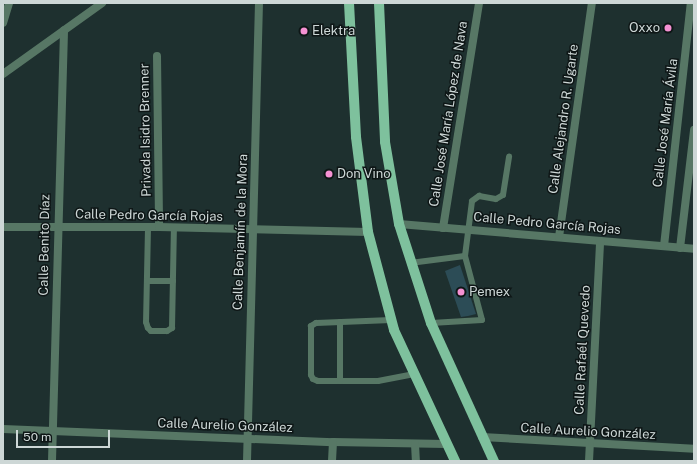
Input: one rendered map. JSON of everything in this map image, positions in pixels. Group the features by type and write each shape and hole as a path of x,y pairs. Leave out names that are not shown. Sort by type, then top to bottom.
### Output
{"main road":[{"path":"349,3 356,137 368,232 391,320 414,374 455,461"},
{"path":"379,3 385,142 399,224 410,262 431,323 494,461"}],"street":[{"path":"3,23 9,3"},
{"path":"3,74 102,3"},
{"name":"Calle Benjamín de la Mora","path":"248,461 252,230 259,3"},
{"name":"Calle José María López de Nava","path":"443,228 479,3"},
{"name":"Calle Alejandro R. Ugarte","path":"559,237 592,3"},
{"name":"Calle José María Ávila","path":"664,246 691,3"},
{"name":"Calle Benito Díaz","path":"52,461 57,228 64,30"},
{"name":"Privada Isidro Brenner","path":"157,56 159,228"},
{"path":"680,248 694,130"},
{"name":"Calle Pedro García Rojas","path":"399,224 694,249"},
{"name":"Calle Pedro García Rojas","path":"3,227 174,228 368,232"},
{"name":"Calle Rafaél Quevedo","path":"589,461 600,241"},
{"name":"Calle Aurelio González","path":"3,429 333,442 446,444"},
{"name":"Calle Aurelio González","path":"482,437 590,445 694,449"},
{"path":"332,461 333,442"},
{"path":"415,444 416,461"}],"lane":[{"path":"431,323 482,320 465,256 467,230 472,201 475,198 479,196 496,199 503,195 509,156"},
{"path":"148,228 146,322 151,331 167,331 172,328 174,228"},
{"path":"410,262 465,256"},
{"path":"147,281 173,280"},
{"path":"391,320 316,323 310,330 311,375 313,379 318,381 378,381 414,374"},
{"path":"340,322 340,381"}],"building":[{"name":"Pemex","path":"460,265 476,314 461,317 445,271"}],"place":[{"name":"Oxxo","path":"668,28"},
{"name":"Elektra","path":"304,31"},
{"name":"Don Vino","path":"329,174"},
{"name":"Pemex","path":"461,292"}]}
